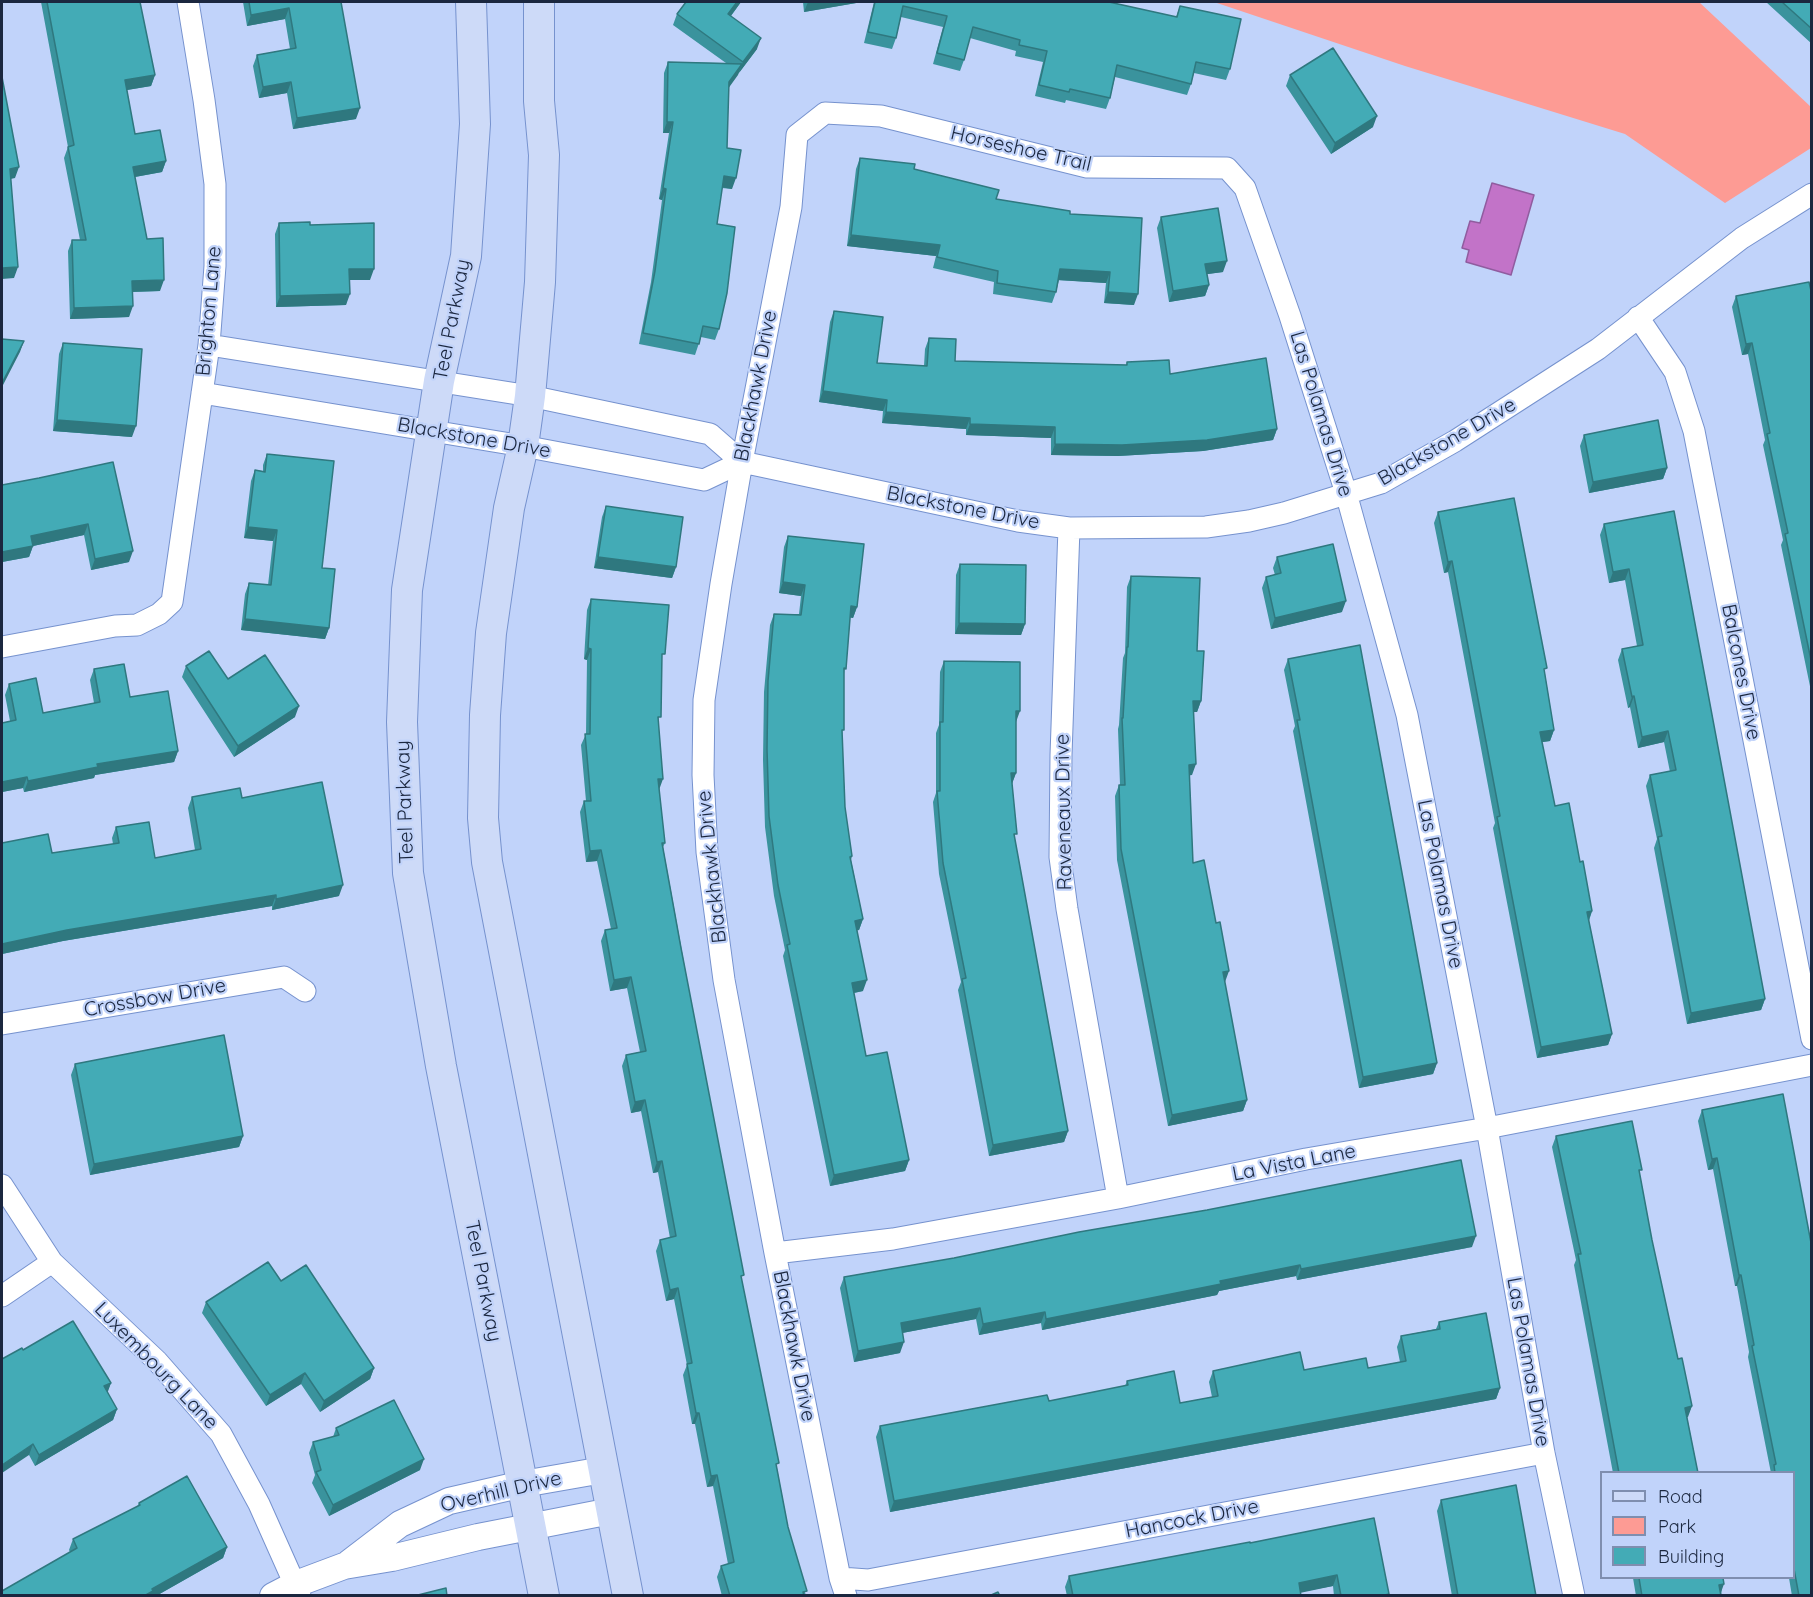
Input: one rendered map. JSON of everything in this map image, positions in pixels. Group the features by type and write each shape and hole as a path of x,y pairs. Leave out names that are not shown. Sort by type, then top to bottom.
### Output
{"main road":[{"name":"Teel Parkway","path":"471,2 476,124 466,256 439,381 407,590 402,722 408,873 441,1066 544,1596"},
{"path":"539,2 539,101 544,155 540,282 530,396 523,446 509,508 491,633 485,715 483,818 487,862 627,1596"}],"street":[{"name":"Brighton Lane","path":"2,647 115,626 137,625 159,614 172,602 209,345 215,266 215,184 188,2"},
{"name":"Horseshoe Trail","path":"797,135 825,113 881,116 1087,167 1227,168 1245,189"},
{"name":"Blackhawk Drive","path":"797,135 791,207 742,462 704,700 704,812 724,980 775,1253 843,1587"},
{"name":"Las Polamas Drive","path":"1245,189 1290,316 1346,494 1407,715 1486,1128 1544,1453 1574,1596"},
{"name":"Blackstone Drive","path":"209,345 530,396 710,434 742,462 1018,521 1069,528 1217,525 1284,513 1381,483 1455,441 1598,349 1742,238 1812,194"},
{"name":"Balcones Drive","path":"1638,317 1675,372 1694,431 1812,1040"},
{"name":"Blackstone Drive","path":"202,393 523,446 704,480 742,462"},
{"name":"Raveneaux Drive","path":"1069,528 1060,755 1060,857 1067,909 1118,1198"},
{"name":"Crossbow Drive","path":"2,1024 284,977 305,991"},
{"name":"La Vista Lane","path":"775,1253 893,1239 1812,1065"},
{"name":"Luxembourg Lane","path":"2,1185 52,1262 157,1361 221,1434 259,1504 290,1592"},
{"path":"2,1296 52,1262"},
{"name":"Hancock Drive","path":"843,1587 868,1580 1544,1453"},
{"name":"Overhill Drive","path":"290,1592 344,1566 400,1524 449,1501 523,1484 603,1470"},
{"name":"Overhill Drive","path":"344,1566 610,1511"}],"green space":[{"path":"1214,2 1699,2 1811,107 1811,148 1725,203 1625,134 1405,66"}],"shaded area":[{"path":"1492,183 1534,195 1511,275 1466,262 1469,250 1462,248 1470,221 1480,223"}],"building":[{"path":"47,2 140,2 155,75 125,80 135,134 160,130 166,161 133,167 147,239 163,238 164,280 132,281 133,306 74,308 72,240 86,240 68,147 74,145"},
{"path":"249,2 341,2 360,108 297,118 291,82 263,87 257,55 296,48 289,8 251,15"},
{"path":"686,2 737,2 728,14 761,38 743,62 677,14"},
{"path":"875,2 1109,2 1177,17 1180,6 1241,19 1230,69 1196,62 1191,84 1117,65 1110,98 1039,85 1047,51 1019,45 1020,40 973,27 964,60 937,53 947,16 903,6 896,38 868,32"},
{"path":"1782,2 1812,2 1812,29"},
{"path":"1333,48 1377,116 1335,143 1290,75"},
{"path":"668,62 742,64 729,82 727,148 741,150 736,178 724,176 717,224 735,227 727,293 719,329 703,326 699,344 643,333 655,271 666,189 663,188 673,122 667,122"},
{"path":"2,77 19,167 10,169 18,267 2,268"},
{"path":"860,158 915,164 914,169 999,190 996,199 1070,211 1070,214 1142,218 1138,294 1108,292 1110,272 1060,269 1056,292 997,283 998,271 937,257 940,245 851,235"},
{"path":"1218,208 1227,261 1205,264 1209,285 1173,291 1161,217"},
{"path":"310,222 310,225 374,223 374,269 349,269 350,294 280,296 279,223"},
{"path":"1809,282 1812,295 1812,665 1785,534 1788,533 1767,434 1770,433 1752,343 1746,344 1736,296"},
{"path":"834,311 883,317 877,363 927,366 929,338 956,339 955,361 1127,365 1127,362 1169,360 1170,374 1266,358 1277,429 1207,440 1122,445 1055,444 1055,427 970,424 970,418 886,412 887,400 823,391"},
{"path":"2,339 24,341 2,383"},
{"path":"63,343 142,349 136,426 57,420"},
{"path":"1658,420 1667,468 1593,482 1584,435"},
{"path":"267,454 334,461 322,568 335,569 329,628 245,619 249,583 271,585 277,530 248,527 255,470 265,472"},
{"path":"113,462 133,551 95,559 88,524 31,536 33,546 2,552 2,485"},
{"path":"1514,498 1547,668 1544,669 1554,730 1540,732 1555,806 1569,803 1580,862 1583,861 1592,911 1587,912 1612,1034 1541,1047 1497,817 1500,816 1452,561 1448,562 1438,512"},
{"path":"606,506 683,517 676,567 598,557"},
{"path":"1674,511 1765,999 1691,1013 1658,837 1662,836 1650,775 1676,770 1668,731 1642,737 1622,649 1643,645 1629,569 1613,572 1604,524"},
{"path":"788,536 864,544 857,607 851,606 846,669 844,668 844,730 842,730 845,807 852,856 850,857 863,919 855,921 867,980 852,983 866,1056 887,1052 909,1160 834,1175 787,945 790,944 778,885 769,816 768,681 774,614 801,615 805,585 783,582"},
{"path":"1333,544 1346,601 1275,618 1266,577 1281,573 1277,557"},
{"path":"960,564 1026,565 1025,624 959,623"},
{"path":"1131,576 1200,578 1197,651 1204,651 1201,701 1193,701 1196,764 1189,765 1193,863 1204,860 1216,923 1220,922 1229,971 1223,972 1247,1100 1172,1115 1121,849 1119,785 1125,785 1122,718"},
{"path":"591,599 669,605 665,654 662,654 661,717 658,717 663,779 658,779 665,843 662,843 744,1275 741,1276 779,1463 776,1464 788,1527 807,1591 803,1592 804,1596 730,1596 721,1566 734,1562 717,1475 711,1476 699,1413 696,1413 687,1364 692,1363 678,1288 670,1290 660,1240 676,1236 662,1161 657,1162 645,1100 635,1102 626,1055 646,1051 631,977 614,980 605,930 617,928 601,850 590,851 584,801 591,801 585,734 590,734 591,649 588,648"},
{"path":"1360,645 1437,1063 1363,1077 1297,720 1300,720 1288,659"},
{"path":"209,651 228,679 265,655 299,706 238,746 186,666"},
{"path":"944,661 1020,662 1020,711 1016,711 1016,773 1011,773 1017,834 1014,834 1068,1131 993,1145 962,979 966,978 943,863 937,791 940,791 940,722 943,722"},
{"path":"124,664 130,697 168,691 178,751 97,764 98,767 28,781 27,777 2,782 2,723 16,720 9,684 36,678 43,713 100,702 94,669"},
{"path":"322,782 343,885 276,899 276,895 67,930 2,944 2,843 48,834 52,853 119,843 116,827 149,822 155,858 201,849 192,797 240,788 242,798"},
{"path":"224,1035 243,1136 94,1164 75,1064"},
{"path":"1783,1094 1812,1248 1812,1596 1799,1596 1795,1574 1795,1471 1775,1471 1776,1464 1752,1346 1754,1345 1741,1275 1739,1275 1717,1158 1712,1159 1702,1110"},
{"path":"1632,1121 1652,1240 1678,1359 1682,1358 1692,1406 1685,1408 1698,1471 1619,1471 1578,1254 1581,1254 1556,1136"},
{"path":"1461,1160 1476,1236 1301,1269 1300,1265 1220,1281 1221,1284 1046,1319 1045,1312 983,1324 980,1308 901,1323 904,1342 858,1351 844,1277 954,1258 1079,1232 1207,1210"},
{"path":"268,1262 281,1281 306,1265 374,1368 324,1401 305,1373 270,1395 206,1302"},
{"path":"1486,1313 1500,1388 894,1501 880,1426 1047,1395 1049,1401 1128,1385 1127,1381 1174,1371 1180,1403 1218,1396 1213,1371 1300,1352 1304,1370 1366,1358 1368,1368 1406,1361 1401,1336 1440,1329 1439,1322"},
{"path":"73,1321 111,1383 104,1386 117,1409 39,1455 33,1444 2,1465 2,1359 22,1348 23,1350"},
{"path":"394,1400 424,1459 333,1505 316,1472 321,1470 313,1442 339,1435 336,1428"},
{"path":"187,1476 227,1547 152,1589 153,1591 144,1596 2,1596 2,1591 77,1548 73,1539 140,1505 139,1503"},
{"path":"1516,1485 1536,1596 1458,1596 1441,1500"},
{"path":"1374,1518 1389,1594 1341,1596 1337,1575 1299,1583 1301,1596 1073,1596 1069,1576"},
{"path":"1639,1579 1723,1579 1724,1584 1719,1585 1721,1596 1642,1596"},
{"path":"446,1588 447,1596 414,1596"}]}
